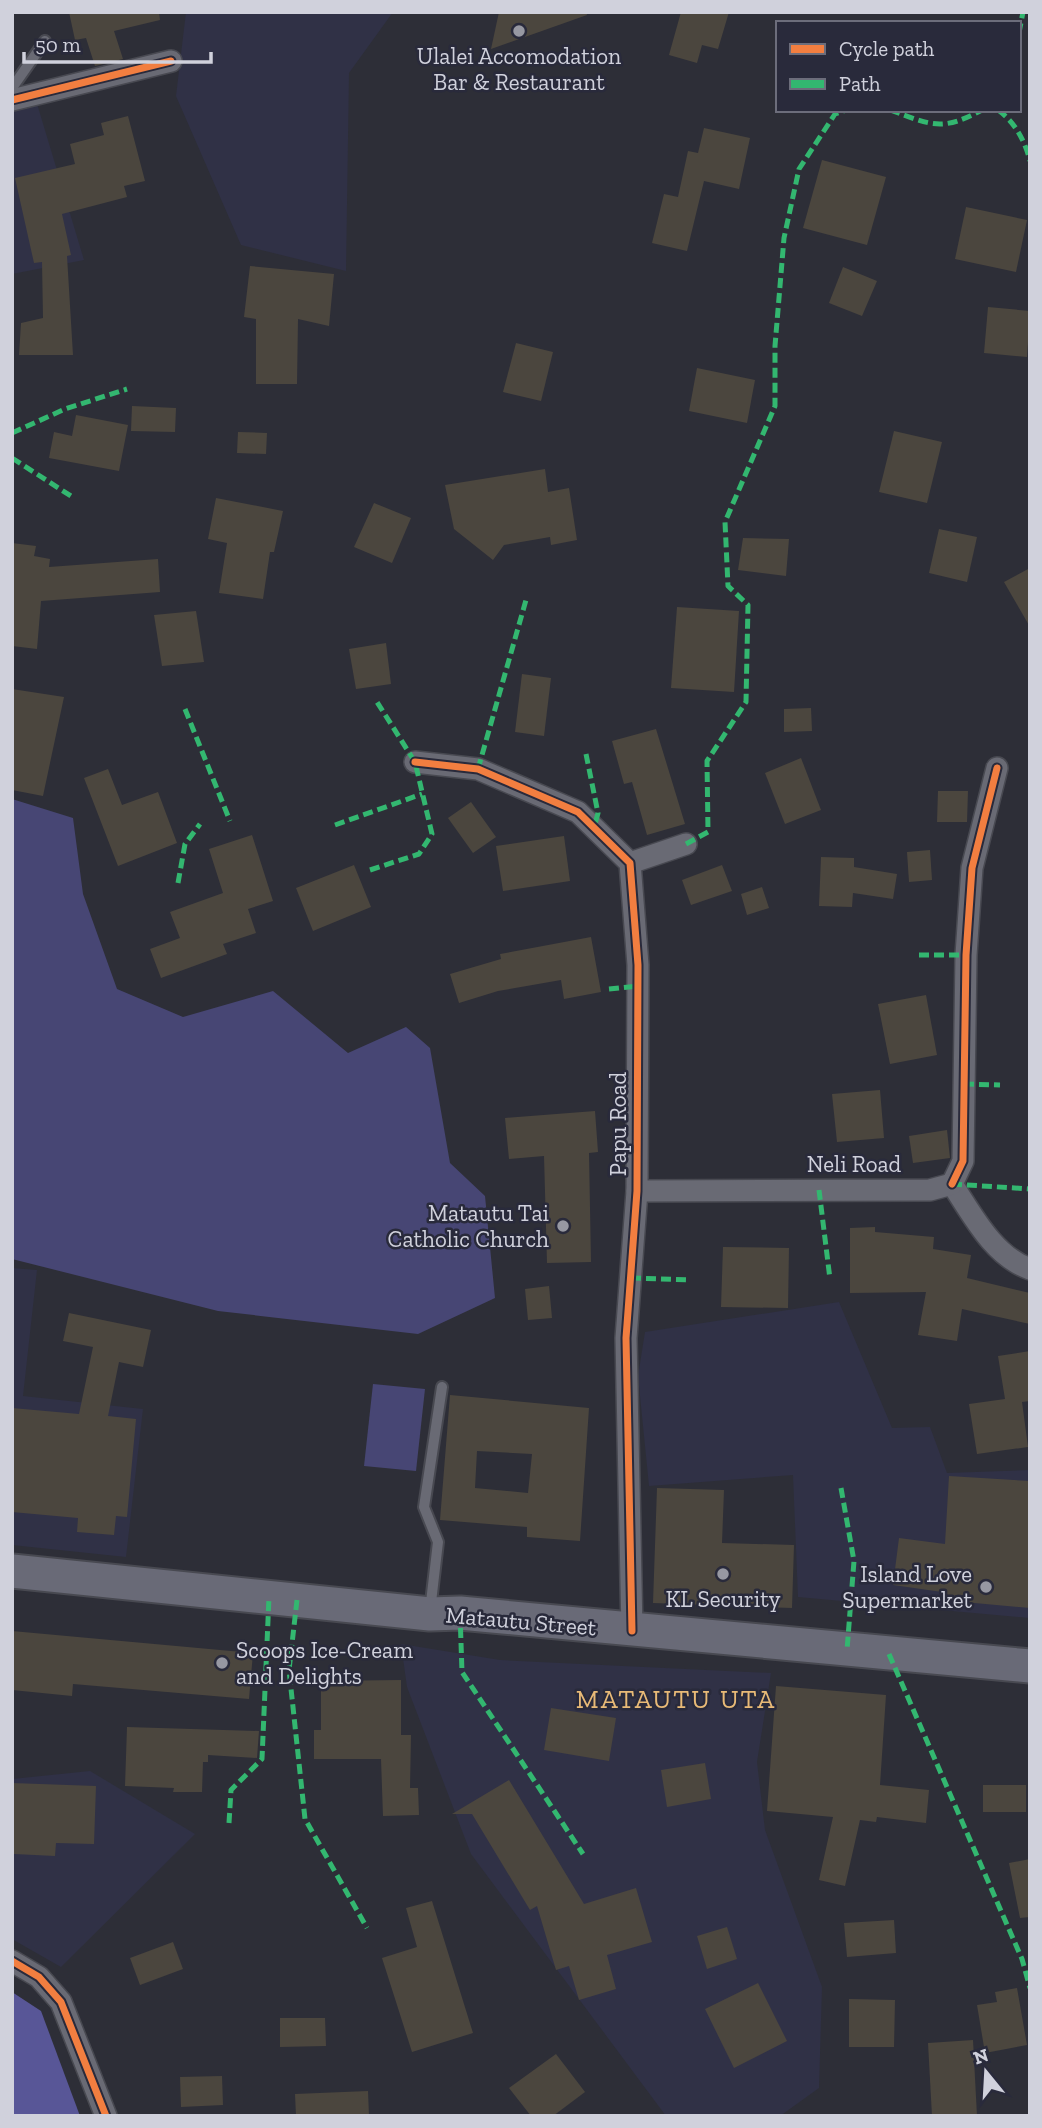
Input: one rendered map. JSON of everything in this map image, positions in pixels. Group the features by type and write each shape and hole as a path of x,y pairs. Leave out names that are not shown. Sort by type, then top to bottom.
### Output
{"main road":[{"name":"Matautu Street","path":"12,1571 430,1614 460,1613 1030,1666"}],"street":[{"path":"12,100 171,61"},
{"path":"415,762 478,769 579,812 630,863 686,844"},
{"path":"997,768 972,868 966,955 963,1161 952,1184 984,1233 1021,1266 1030,1269"},
{"name":"Papu Road","path":"630,863 638,965 637,1191 626,1338 632,1631"},
{"name":"Neli Road","path":"637,1191 930,1190 952,1184"},
{"path":"12,1962 39,1977 61,2003 106,2116"}],"lane":[{"path":"12,88 45,41"},
{"path":"430,1614 438,1542 424,1507 442,1387"}],"shaded area":[{"path":"186,12 393,12 349,73 346,271 241,245 176,96"},
{"path":"35,97 84,260 12,274 12,104"},
{"path":"12,799 73,818 83,894 117,989 183,1017 273,991 348,1053 406,1027 430,1048 450,1163 485,1196 495,1298 418,1334 218,1311 12,1259"},
{"path":"12,1268 37,1270 23,1396 143,1409 126,1557 12,1545"},
{"path":"839,1302 892,1428 930,1427 947,1473 1030,1470 1030,1618 798,1597 793,1475 649,1486 638,1376 645,1332"},
{"path":"373,1384 425,1389 416,1471 364,1466"},
{"path":"401,1644 500,1660 771,1673 757,1762 765,1830 822,1987 819,2088 780,2116 666,2116 471,1854 407,1687"},
{"path":"90,1771 195,1834 61,1967 12,1939 12,1779"},
{"path":"12,1992 41,2011 80,2116 12,2116"}],"building":[{"path":"69,12 159,12 160,20 114,31 123,59 95,66 86,38 75,40"},
{"name":"Ulalei Accomodation Bar & Restaurant","path":"499,12 586,12 587,15 491,49"},
{"path":"681,12 729,12 718,49 702,45 697,63 669,55"},
{"path":"128,116 145,181 124,186 127,197 62,214 71,255 67,256 73,355 19,355 21,323 43,318 42,262 34,263 15,178 75,164 70,144 104,135 101,123"},
{"path":"704,128 750,138 739,189 704,181 687,251 652,243 664,194 678,197 688,151 698,153"},
{"path":"822,160 886,177 867,245 803,228"},
{"path":"966,207 1027,220 1016,272 955,259"},
{"path":"250,266 334,274 329,326 298,319 297,384 256,384 256,319 244,317"},
{"path":"843,267 877,281 862,316 829,303"},
{"path":"988,307 1030,311 1027,357 984,353"},
{"path":"516,343 553,352 541,401 503,392"},
{"path":"697,368 755,380 747,423 689,411"},
{"path":"132,406 176,408 175,432 131,431"},
{"path":"76,415 128,425 119,471 49,458 54,432 72,436"},
{"path":"894,431 942,442 927,503 879,492"},
{"path":"238,432 267,433 266,454 237,453"},
{"path":"545,469 548,492 569,488 577,540 551,545 550,537 504,545 493,560 454,529 445,485"},
{"path":"216,498 283,511 274,552 270,552 263,599 219,593 227,543 208,539"},
{"path":"374,503 411,518 392,563 354,547"},
{"path":"939,529 977,537 967,582 929,573"},
{"path":"743,538 789,539 786,576 738,570"},
{"path":"12,543 36,546 34,556 50,559 49,567 158,559 160,592 41,601 37,649 12,646"},
{"path":"1030,568 1030,627 1004,582"},
{"path":"677,607 739,611 734,692 671,688"},
{"path":"196,611 204,662 162,666 154,615"},
{"path":"386,643 391,684 356,689 349,649"},
{"path":"522,674 551,678 544,736 515,732"},
{"path":"12,689 64,697 43,796 12,790"},
{"path":"811,708 812,731 784,732 784,709"},
{"path":"656,729 685,824 647,835 632,782 624,784 612,741"},
{"path":"801,758 821,810 785,824 765,773"},
{"path":"108,769 122,805 158,792 177,843 118,866 84,778"},
{"path":"938,791 968,791 967,822 937,822"},
{"path":"471,802 496,837 473,853 448,818"},
{"path":"252,835 273,901 248,909 256,933 223,944 227,954 161,978 150,949 180,938 170,912 223,893 209,849"},
{"path":"564,836 570,881 503,891 496,846"},
{"path":"930,850 932,880 909,882 907,852"},
{"path":"821,857 854,858 854,867 897,874 893,899 853,893 852,907 819,906"},
{"path":"354,865 371,907 313,931 296,888"},
{"path":"722,865 732,891 691,905 682,880"},
{"path":"762,887 769,908 747,915 741,894"},
{"path":"591,937 601,992 564,999 561,980 498,991 459,1003 450,974 501,959 500,954"},
{"path":"926,995 937,1055 890,1064 878,1004"},
{"path":"880,1090 884,1138 837,1142 832,1094"},
{"path":"595,1111 598,1152 589,1153 591,1262 547,1263 544,1156 509,1159 505,1118"},
{"path":"947,1130 950,1158 913,1163 909,1136"},
{"path":"875,1227 875,1232 934,1237 933,1249 971,1255 967,1278 1030,1293 1030,1324 962,1309 957,1341 918,1335 926,1292 850,1293 850,1228"},
{"path":"723,1247 789,1248 788,1308 721,1307"},
{"path":"549,1286 552,1318 528,1320 525,1289"},
{"path":"69,1313 151,1330 143,1367 119,1362 108,1416 136,1419 127,1517 116,1516 114,1535 77,1532 78,1518 12,1512 12,1408 79,1414 93,1347 63,1341"},
{"path":"1030,1351 1030,1401 1022,1402 1028,1447 977,1454 969,1404 1005,1399 998,1356"},
{"path":"450,1395 589,1408 580,1541 527,1537 527,1527 440,1520","holes":["477,1451 532,1454 528,1493 475,1488"]},
{"path":"949,1476 1030,1481 1030,1608 942,1600 942,1592 893,1585 899,1538 945,1544"},
{"name":"KL Security","path":"657,1488 724,1490 722,1543 794,1545 792,1608 653,1603"},
{"path":"12,1631 253,1653 249,1699 73,1684 72,1696 12,1690"},
{"path":"401,1680 401,1735 411,1735 410,1788 418,1788 419,1815 383,1816 381,1759 314,1759 314,1730 321,1730 321,1681"},
{"path":"776,1686 886,1695 880,1785 929,1790 926,1823 877,1817 876,1822 860,1820 845,1886 819,1880 833,1817 767,1811"},
{"path":"551,1708 616,1718 609,1761 544,1750"},
{"path":"127,1727 259,1731 257,1758 208,1755 208,1762 203,1762 202,1792 173,1792 174,1788 125,1786"},
{"path":"705,1763 711,1799 667,1807 661,1770"},
{"path":"509,1780 584,1904 636,1888 652,1942 607,1955 616,1989 579,2000 569,1966 556,1970 537,1906 530,1910 472,1814 452,1814"},
{"path":"12,1783 96,1786 94,1844 56,1843 55,1856 14,1854"},
{"path":"983,1785 1026,1785 1026,1812 983,1812"},
{"path":"1030,1859 1030,1917 1020,1918 1009,1863"},
{"path":"432,1901 473,2033 412,2052 382,1958 417,1947 406,1908"},
{"path":"894,1920 896,1953 847,1957 844,1923"},
{"path":"727,1927 737,1959 707,1969 697,1936"},
{"path":"173,1942 183,1969 140,1985 130,1958"},
{"path":"758,1983 787,2041 734,2068 705,2009"},
{"path":"1017,1988 1027,2045 985,2053 977,2005 997,2002 995,1992"},
{"path":"849,1999 895,2000 894,2047 849,2047"},
{"path":"280,2018 325,2018 326,2046 280,2047"},
{"path":"973,2040 977,2116 932,2116 928,2043"},
{"path":"556,2054 585,2092 553,2116 531,2116 509,2088"},
{"path":"222,2076 223,2105 181,2107 180,2077"},
{"path":"368,2091 369,2116 296,2116 295,2094"}],"marked path":[{"path":"1021,22 1023,12"},
{"path":"686,844 708,832 707,761 746,702 748,605 728,586 725,522 775,406 775,346 784,238 799,169 835,114 840,112"},
{"path":"896,112 936,124 946,124 978,112"},
{"path":"1000,112 1018,132 1030,161"},
{"path":"12,433 65,409 127,389"},
{"path":"12,458 74,498"},
{"path":"478,769 526,600"},
{"path":"370,870 419,854 432,834 415,762 377,702"},
{"path":"185,709 230,821"},
{"path":"586,754 598,813 594,828"},
{"path":"335,825 422,794"},
{"path":"178,883 185,844 200,824"},
{"path":"919,955 966,955"},
{"path":"609,989 638,986"},
{"path":"964,1084 1000,1085"},
{"path":"952,1184 1030,1189"},
{"path":"819,1190 830,1279"},
{"path":"631,1278 690,1280"},
{"path":"841,1488 854,1561 847,1650"},
{"path":"229,1823 231,1790 262,1759 269,1597"},
{"path":"297,1600 289,1670 305,1819 367,1928"},
{"path":"460,1613 462,1672 583,1854"},
{"path":"889,1654 1022,1959 1030,1988"}],"cycle path":[{"path":"12,100 171,61"},
{"path":"415,762 478,769 578,812 630,863 638,965 637,1191 626,1338 632,1631"},
{"path":"952,1184 963,1161 966,955 972,868 997,768"},
{"path":"12,1961 39,1977 61,2002 106,2116"}],"place":[{"name":"Ulalei Accomodation Bar & Restaurant","path":"519,31"},
{"name":"Matautu Tai Catholic Church","path":"563,1226"},
{"name":"KL Security","path":"723,1574"},
{"name":"Island Love Supermarket","path":"986,1587"},
{"name":"Scoops Ice-Cream and Delights","path":"222,1663"}],"district":[{"name":"MATAUTU UTA","path":"676,1699"}]}
